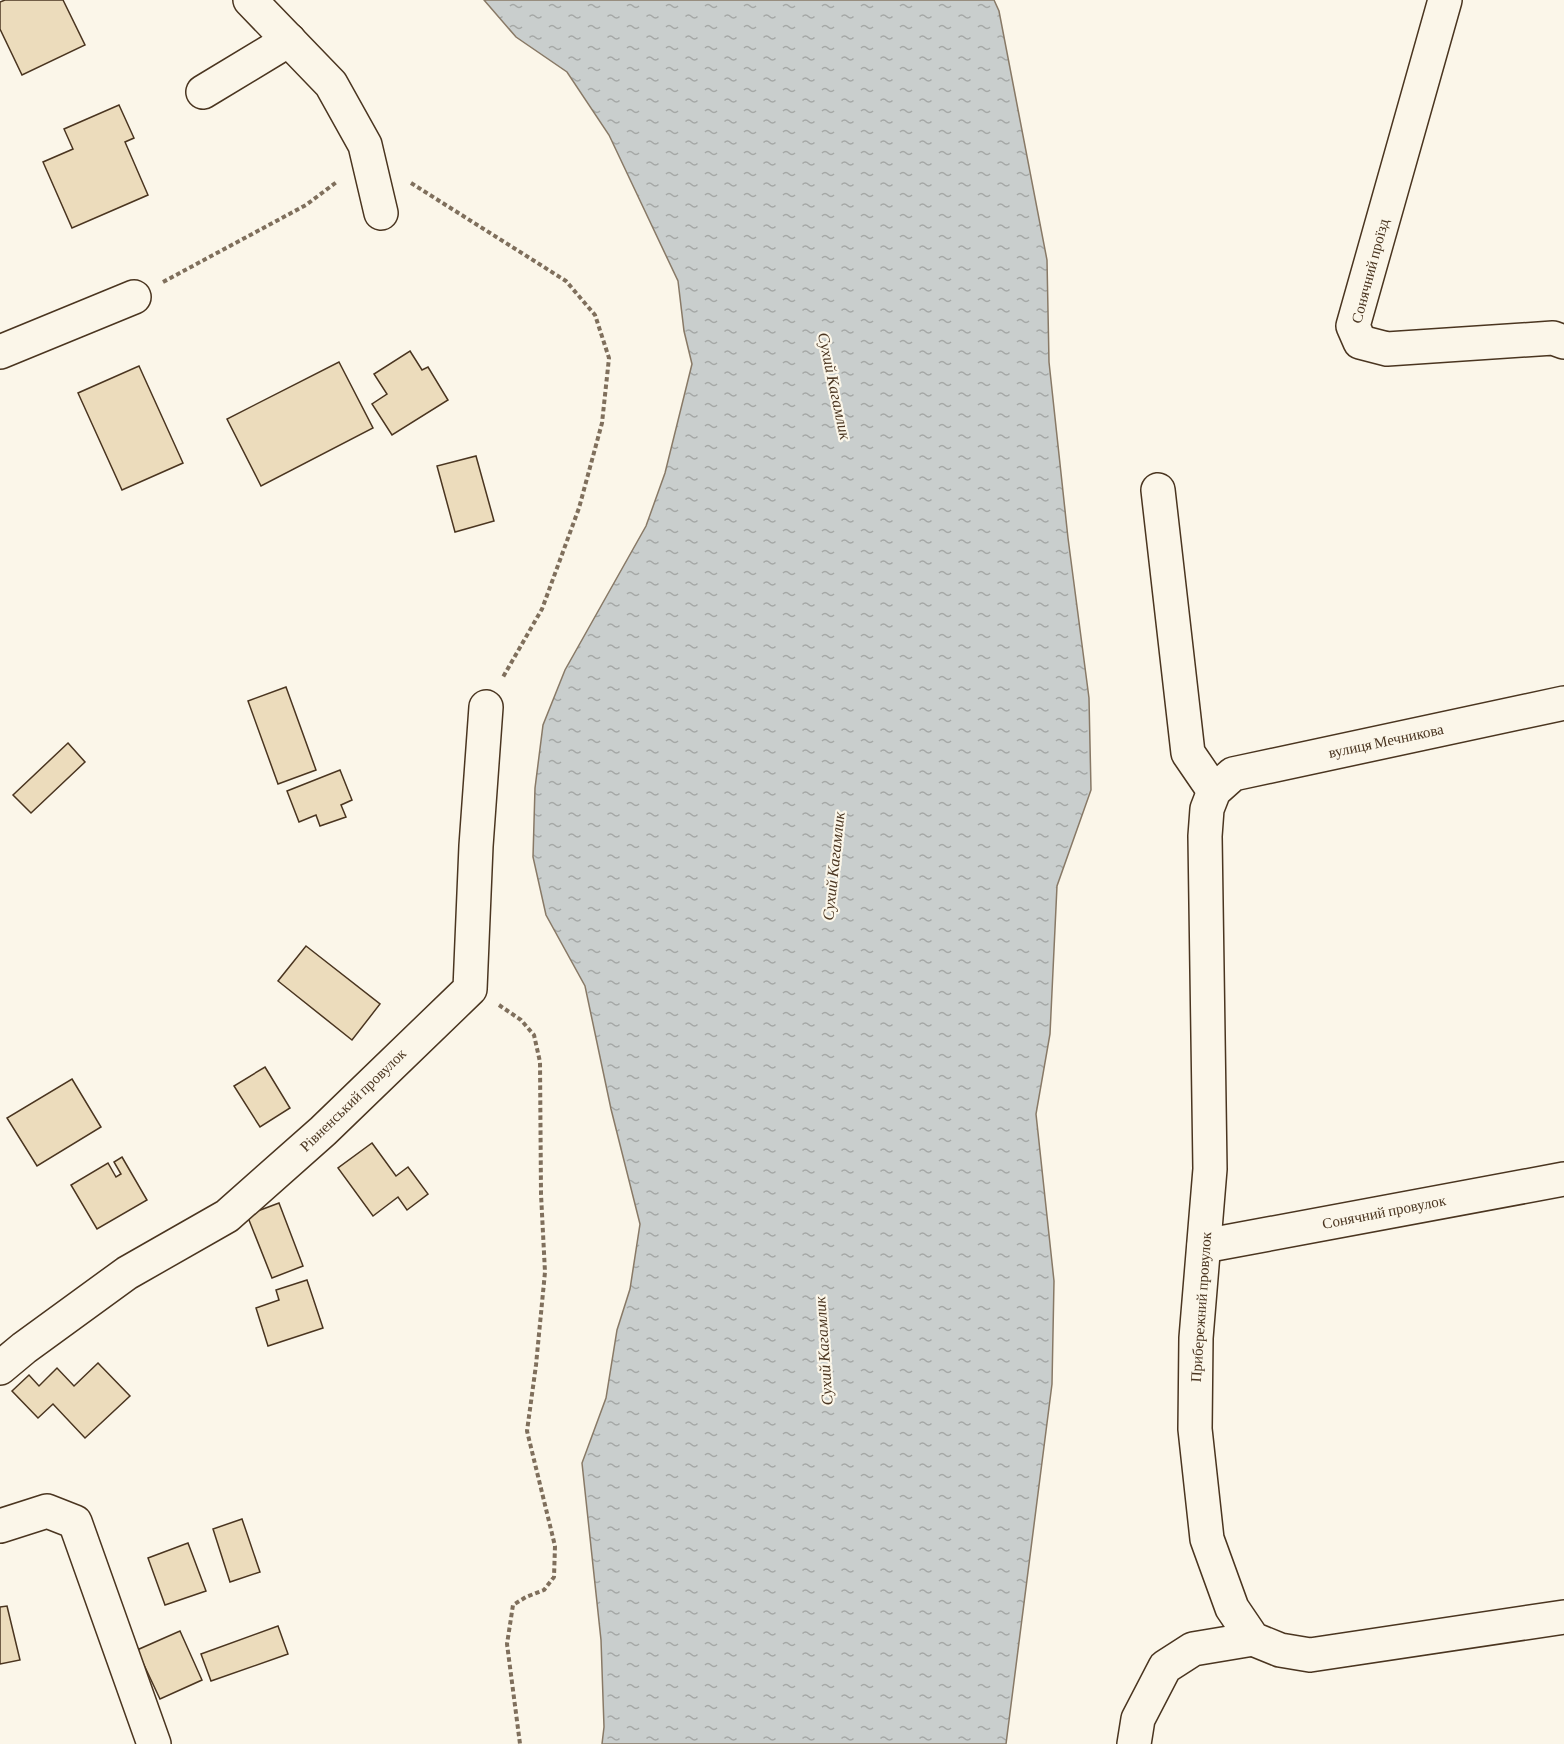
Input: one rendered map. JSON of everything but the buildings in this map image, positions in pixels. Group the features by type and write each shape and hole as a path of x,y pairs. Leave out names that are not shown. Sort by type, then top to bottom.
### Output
{"street":[{"path":"250,0 331,84 365,144 381,213"},
{"name":"Сонячний проїзд","path":"1445,0 1353,326 1360,342 1386,348 1553,338 1564,342"},
{"path":"203,92 289,40"},
{"path":"0,352 134,297"},
{"path":"1158,490 1188,753 1214,792"},
{"name":"вулиця Мечникова","path":"1214,792 1233,774 1564,703"},
{"path":"470,989 476,846 486,706"},
{"name":"Прибережний провулок","path":"1214,792 1207,809 1205,836 1210,1169 1196,1338 1195,1429 1206,1539 1232,1608 1253,1639"},
{"name":"Рівненський провулок","path":"0,1368 127,1273 227,1216 323,1131 470,989"},
{"name":"Сонячний провулок","path":"1204,1246 1564,1179"},
{"path":"0,1526 47,1511 75,1522 154,1744"},
{"path":"1134,1744 1138,1719 1165,1667 1193,1649 1253,1639 1280,1650 1310,1655 1564,1617"}],"path":[{"path":"134,297 306,205 367,157 447,204 566,281 595,315 609,358 602,423 579,508 542,609 486,706"},
{"path":"470,989 521,1020 534,1035 540,1062 541,1194 545,1272 527,1431 555,1546 554,1576 544,1590 513,1605 507,1644 520,1744"}],"water":[{"name":"Сухий Кагамлик","path":"484,0 994,0 999,11 1047,260 1049,362 1068,538 1089,698 1091,790 1057,886 1050,1034 1036,1114 1054,1281 1052,1384 1006,1744 602,1744 604,1727 601,1640 582,1463 606,1398 617,1330 630,1289 640,1224 611,1109 585,986 546,915 533,857 535,788 543,725 565,670 646,526 665,473 692,364 684,331 678,281 609,135 567,72 516,37"}]}
